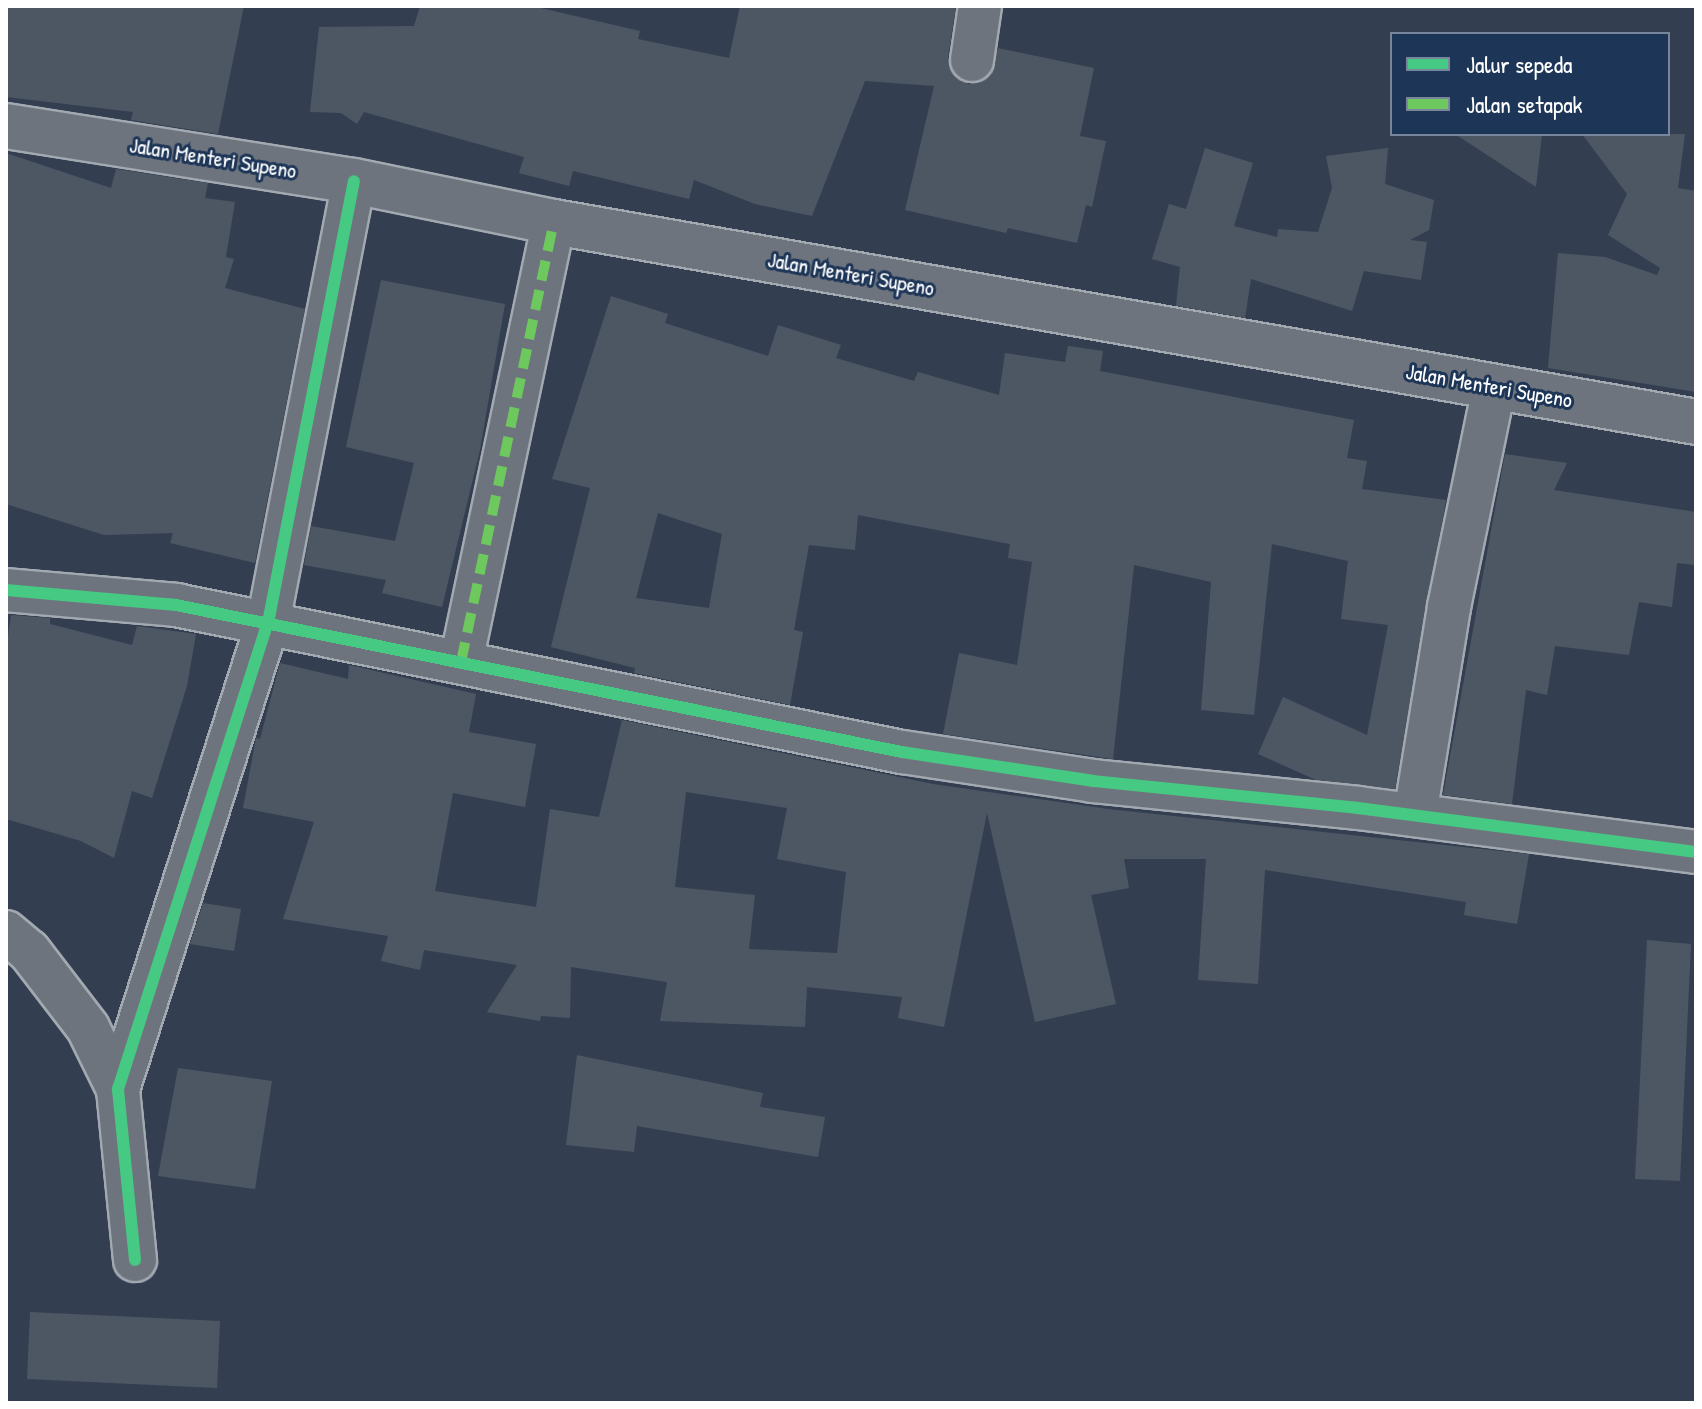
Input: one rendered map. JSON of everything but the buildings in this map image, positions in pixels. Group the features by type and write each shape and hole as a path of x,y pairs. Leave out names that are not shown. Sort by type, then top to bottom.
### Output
{"main road":[{"name":"Jalan Menteri Supeno","path":"6,126 354,181 554,222 1696,422"}],"street":[{"path":"972,60 980,6"},
{"path":"118,1089 268,623 354,181"},
{"path":"461,662 554,222"},
{"path":"1415,815 1449,607 1494,387"},
{"path":"6,590 176,605 916,754 1093,781 1415,815 1696,852"},
{"path":"6,932 29,951 88,1028 118,1089 135,1260"}],"marked path":[{"path":"461,662 554,222"}],"cycle path":[{"path":"135,1260 118,1089 268,623 354,181"},
{"path":"6,590 176,605 902,752 1093,781 1358,808 1696,852"}]}
